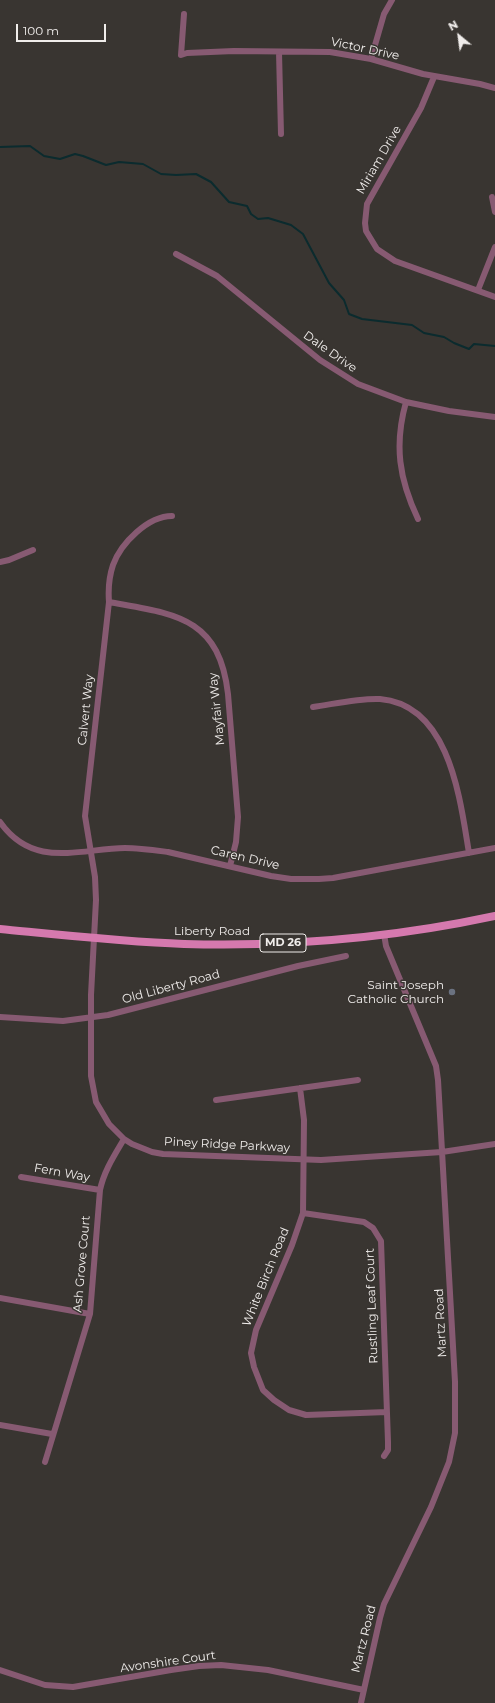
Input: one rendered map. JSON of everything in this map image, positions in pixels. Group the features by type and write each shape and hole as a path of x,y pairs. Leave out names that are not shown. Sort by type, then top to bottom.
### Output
{"main road":[{"name":"Liberty Road","path":"0,929 176,944 221,944 311,941 384,934 452,925 495,916"}],"street":[{"path":"372,59 384,14 392,0"},
{"name":"Victor Drive","path":"184,14 181,55 187,53 234,51 330,52 372,59 434,77 480,84 495,88"},
{"path":"279,52 282,134"},
{"name":"Miriam Drive","path":"434,77 421,108 367,204 365,223 366,231 377,249 395,261 495,297"},
{"path":"492,197 495,212"},
{"path":"478,290 492,258 495,247"},
{"name":"Dale Drive","path":"176,254 217,276 289,336 331,368 358,384 406,402 454,412 495,417"},
{"path":"406,402 400,429 400,458 404,483 418,519"},
{"name":"Calvert Way","path":"95,938 96,889 86,825 86,809 109,602 108,587 116,557 123,547 146,525 161,518 172,516"},
{"path":"0,562 33,550"},
{"name":"Mayfair Way","path":"109,602 155,610 184,620 200,630 206,636 222,661 227,688 238,818 236,842 230,866"},
{"path":"313,707 379,699 407,708 426,722 439,739 453,774 461,806 469,853"},
{"name":"Caren Drive","path":"0,822 13,836 25,845 37,850 64,854 124,848 152,849 271,876 291,879 333,878 495,848"},
{"name":"Martz Road","path":"361,1703 384,1604 445,1474 451,1456 454,1439 455,1382 438,1080 436,1066 386,946 384,934"},
{"name":"Piney Ridge Parkway","path":"95,938 91,1018 91,1076 93,1094 105,1119 124,1139 142,1149 163,1154 321,1160 442,1152 495,1144"},
{"name":"Old Liberty Road","path":"0,1018 63,1021 91,1018 124,1011 310,963 346,956"},
{"path":"216,1100 358,1080"},
{"name":"White Birch Road","path":"300,1088 304,1120 303,1213 292,1245 256,1330 252,1353 257,1377 263,1390 274,1400 289,1410 306,1415 387,1412"},
{"name":"Ash Grove Court","path":"45,1462 52,1434 90,1314 102,1178 109,1163 124,1139"},
{"name":"Fern Way","path":"21,1177 100,1190"},
{"name":"Rustling Leaf Court","path":"303,1213 364,1222 373,1228 381,1241 388,1442 388,1450 384,1456"},
{"path":"0,1298 90,1314"},
{"path":"0,1424 52,1434"},
{"name":"Avonshire Court","path":"0,1670 45,1685 73,1686 199,1666 221,1665 268,1670 364,1690"}],"waterway":[{"path":"0,147 30,146 44,156 60,159 75,154 106,165 119,162 143,164 161,174 196,174 211,182 229,202 247,206 251,214 258,219 268,218 291,225 303,234 329,283 344,300 349,314 362,319 412,325 424,333 444,337 469,349 474,344 495,346"}],"place":[{"name":"Saint Joseph Catholic Church","path":"452,992"}]}
